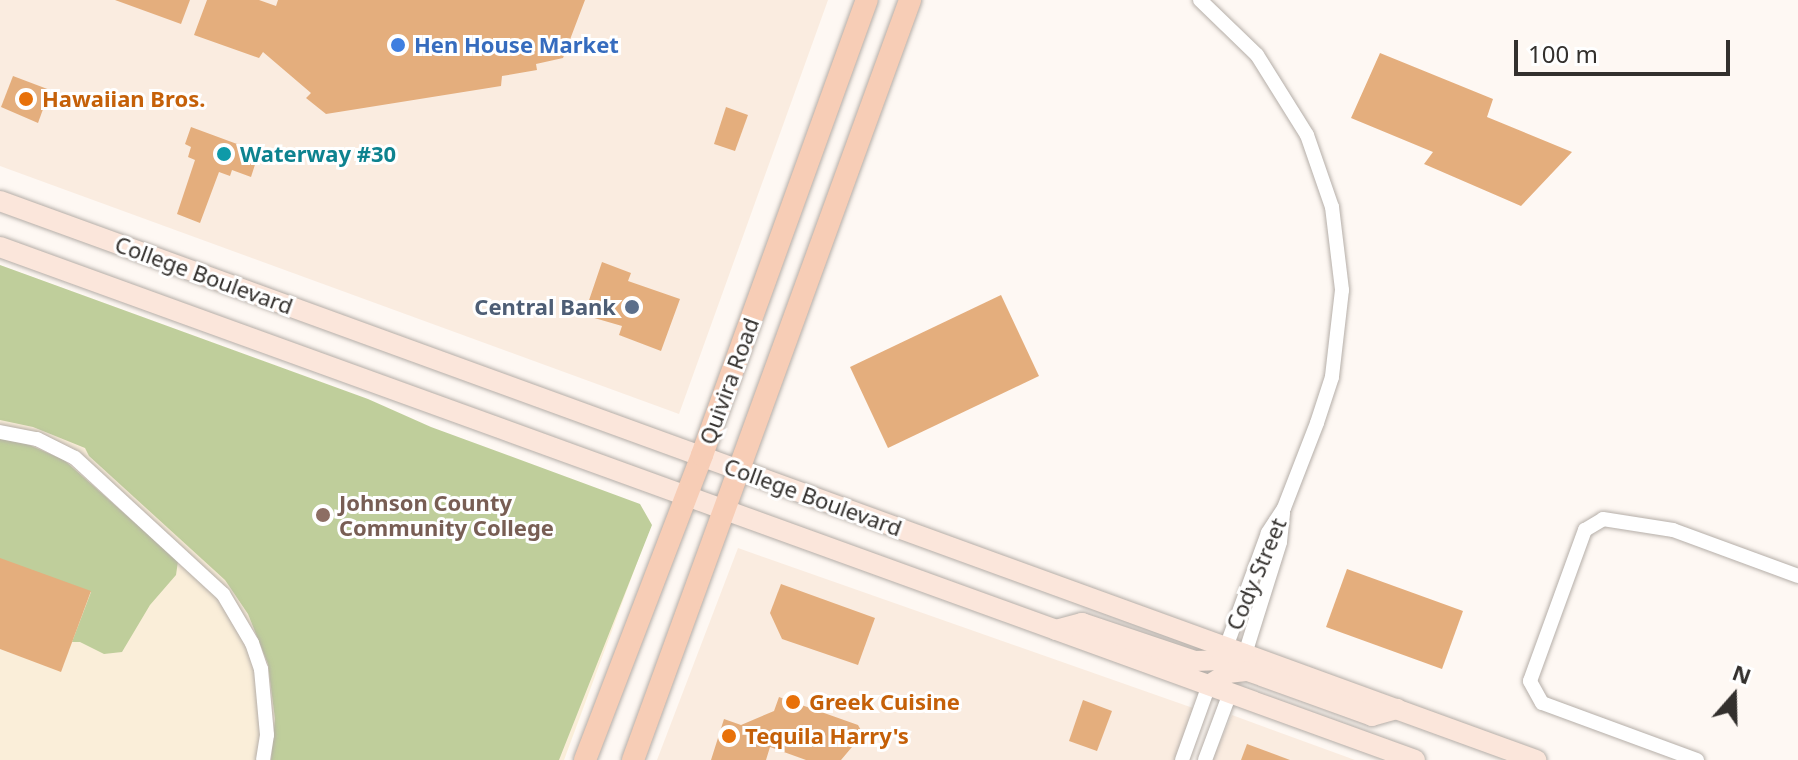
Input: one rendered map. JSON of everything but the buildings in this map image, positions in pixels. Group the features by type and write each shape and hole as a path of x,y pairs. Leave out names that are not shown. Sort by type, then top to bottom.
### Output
{"main road":[{"name":"Quivira Road","path":"585,760 702,455 867,0"},
{"name":"Quivira Road","path":"633,760 741,471 910,0"},
{"name":"College Boulevard","path":"0,201 1536,760"},
{"name":"College Boulevard","path":"0,247 1415,760"},
{"path":"1056,630 1082,623 1195,661 1222,660 1235,651"},
{"path":"1209,685 1228,673 1248,671 1372,716 1397,709"}],"street":[{"name":"Cody Street","path":"1200,0 1257,55 1282,91 1320,165 1337,232 1342,290 1332,377 1284,508 1280,542 1235,651"},
{"path":"0,432 37,439 75,458 223,594 252,643 261,669 267,735 263,760"},
{"path":"1697,760 1658,754 1542,703 1530,681 1585,530 1603,519 1673,530 1798,576"},
{"path":"1182,760 1209,685"},
{"path":"1205,760 1230,693"}],"shaded area":[{"path":"0,0 828,0 679,414 0,166"},
{"name":"Johnson County Community College","path":"0,272 651,525 564,760 0,760"},
{"path":"738,548 1193,708 1175,760 657,760"},
{"path":"1232,715 1355,760 1212,760"}],"green space":[{"name":"Johnson County Community College","path":"0,265 368,399 431,427 640,504 652,525 559,760 271,760 275,719 268,664 248,614 225,580 89,456 85,448 33,427 0,420"},
{"path":"0,438 27,444 64,460 178,561 176,575 150,605 122,652 104,654 80,642 72,642 91,592 0,559"}],"place":[{"name":"Hen House Market","path":"398,45"},
{"name":"Hawaiian Bros.","path":"26,99"},
{"name":"Waterway #30","path":"224,154"},
{"name":"Central Bank","path":"632,307"},
{"name":"Johnson County Community College","path":"323,515"},
{"name":"Greek Cuisine","path":"793,702"},
{"name":"Tequila Harry's","path":"729,736"}]}
